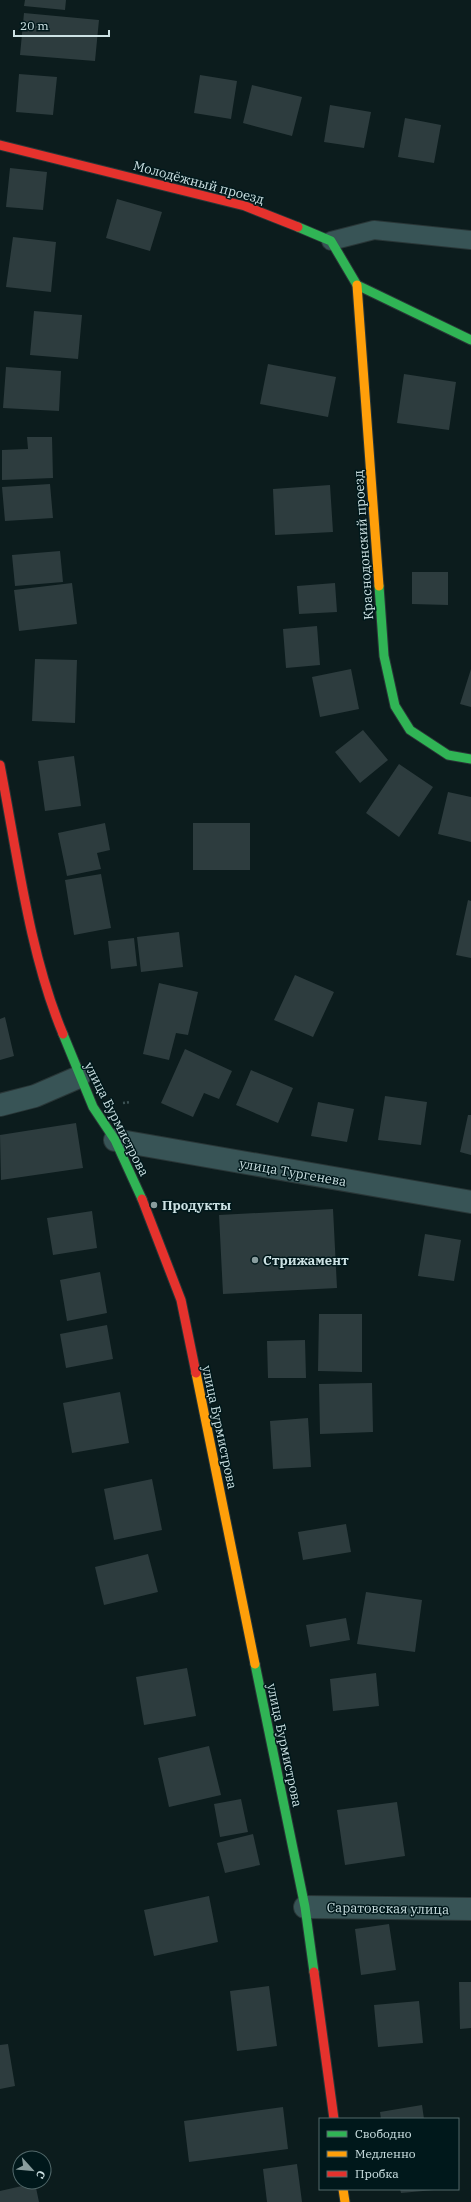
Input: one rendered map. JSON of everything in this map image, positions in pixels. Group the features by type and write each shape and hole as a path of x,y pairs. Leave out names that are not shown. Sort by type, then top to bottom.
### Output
{"street":[{"name":"Молодёжный проезд","path":"0,145 245,206 331,241"},
{"path":"331,241 357,285 471,340"},
{"name":"Краснодонский проезд","path":"357,285 384,656 395,706 410,730 448,755 471,759"},
{"name":"улица Бурмистрова","path":"0,765 35,944 55,1015 93,1107 115,1140 152,1223 180,1300 304,1907 334,2118"},
{"path":"0,1105 35,1096 80,1077"},
{"name":"улица Тургенева","path":"115,1140 471,1202"},
{"name":"Саратовская улица","path":"304,1907 471,1909"},
{"path":"344,2190 345,2202"}],"lane":[{"path":"331,241 374,230 471,240"}],"building":[{"path":"25,0 66,0 65,10 24,6"},
{"path":"24,13 99,20 95,61 20,55"},
{"path":"19,74 57,77 53,115 16,112"},
{"path":"200,75 237,81 231,119 194,113"},
{"path":"252,85 302,97 292,136 243,123"},
{"path":"330,105 371,112 364,148 324,142"},
{"path":"405,118 441,125 434,163 398,157"},
{"path":"10,168 47,172 43,210 6,207"},
{"path":"117,199 162,212 150,251 106,238"},
{"path":"13,237 56,242 51,292 6,287"},
{"path":"34,311 82,315 78,359 30,355"},
{"path":"268,364 336,377 328,417 260,404"},
{"path":"6,367 61,371 59,411 3,408"},
{"path":"404,374 456,382 449,430 397,423"},
{"path":"27,437 52,437 53,478 2,480 2,450 28,449"},
{"path":"50,484 53,518 5,521 2,487"},
{"path":"330,485 333,532 275,535 273,489"},
{"path":"60,551 63,582 15,586 12,555"},
{"path":"412,572 448,572 448,605 412,604"},
{"path":"72,583 77,624 19,631 14,590"},
{"path":"335,583 337,612 299,614 297,586"},
{"path":"317,626 320,665 286,668 283,629"},
{"path":"35,659 77,660 75,723 32,721"},
{"path":"351,669 359,709 320,717 312,677"},
{"path":"471,669 471,707 460,704"},
{"path":"363,730 388,760 360,783 335,752"},
{"path":"74,756 81,806 45,811 38,761"},
{"path":"399,764 433,787 399,837 366,813"},
{"path":"448,792 471,797 471,842 438,834"},
{"path":"105,823 110,850 97,853 101,869 67,876 58,833"},
{"path":"193,823 250,823 250,870 193,870"},
{"path":"101,874 111,928 74,935 65,880"},
{"path":"468,900 471,901 471,958 456,955"},
{"path":"179,932 183,967 141,972 137,937"},
{"path":"134,938 137,966 111,969 108,941"},
{"path":"295,975 334,992 313,1037 274,1020"},
{"path":"159,983 198,992 188,1035 176,1033 169,1060 143,1054"},
{"path":"5,1017 14,1056 0,1060 0,1019"},
{"path":"185,1049 232,1071 219,1099 204,1093 193,1117 161,1103"},
{"path":"251,1070 293,1088 278,1123 236,1105"},
{"path":"385,1096 427,1102 421,1145 378,1140"},
{"path":"318,1102 354,1109 347,1142 311,1136"},
{"path":"468,1115 471,1115 471,1155 460,1152"},
{"path":"76,1123 83,1168 1,1180 0,1135"},
{"path":"333,1209 337,1288 223,1294 219,1215"},
{"path":"92,1211 97,1248 53,1255 47,1218"},
{"path":"425,1234 461,1240 454,1281 418,1276"},
{"path":"100,1272 107,1313 67,1321 60,1280"},
{"path":"319,1314 362,1314 362,1372 318,1371"},
{"path":"107,1325 113,1359 66,1368 60,1334"},
{"path":"305,1340 306,1378 268,1378 267,1341"},
{"path":"372,1383 373,1432 320,1434 319,1384"},
{"path":"120,1392 129,1443 72,1453 63,1403"},
{"path":"308,1418 311,1467 273,1469 270,1421"},
{"path":"152,1479 162,1530 114,1540 104,1489"},
{"path":"346,1524 351,1552 303,1560 298,1532"},
{"path":"148,1554 158,1592 104,1605 95,1567"},
{"path":"366,1592 422,1600 415,1652 357,1644"},
{"path":"346,1618 350,1640 310,1647 306,1625"},
{"path":"187,1668 196,1716 144,1725 136,1677"},
{"path":"376,1673 379,1706 333,1711 330,1679"},
{"path":"209,1746 221,1795 169,1807 158,1758"},
{"path":"241,1799 248,1832 220,1837 214,1804"},
{"path":"397,1802 405,1856 345,1865 337,1810"},
{"path":"253,1834 260,1865 225,1873 217,1843"},
{"path":"209,1896 218,1942 154,1956 144,1910"},
{"path":"389,1924 396,1970 361,1975 355,1929"},
{"path":"459,1982 471,1982 471,2028 460,2029"},
{"path":"269,1986 277,2046 237,2051 230,1991"},
{"path":"419,2001 423,2043 378,2047 374,2005"},
{"path":"8,2044 15,2086 0,2089 0,2045"},
{"path":"422,2105 424,2118 381,2118 380,2112"},
{"path":"283,2107 288,2149 189,2162 184,2121"},
{"path":"297,2164 302,2202 267,2202 263,2169"},
{"path":"12,2188 12,2190 36,2190 39,2202 0,2202 0,2191"},
{"path":"400,2190 434,2190 401,2193"}],"traffic: fast":[{"path":"298,227 331,241 357,285 471,340"},
{"path":"379,586 384,656 395,706 410,730 448,755 471,759"},
{"path":"63,1034 93,1107 115,1140 142,1199"},
{"path":"255,1664 305,1907 314,1972"}],"traffic: slow":[{"path":"357,285 379,586"},
{"path":"196,1373 255,1664"},
{"path":"343,2190 345,2202"}],"traffic: jam":[{"path":"0,145 245,206 298,227"},
{"path":"0,765 25,902 41,970 51,1003 63,1034"},
{"path":"142,1199 181,1300 196,1373"},
{"path":"314,1972 334,2118"}],"place":[{"name":"Продукты","path":"154,1205"},
{"name":"Стрижамент","path":"255,1260"}]}
